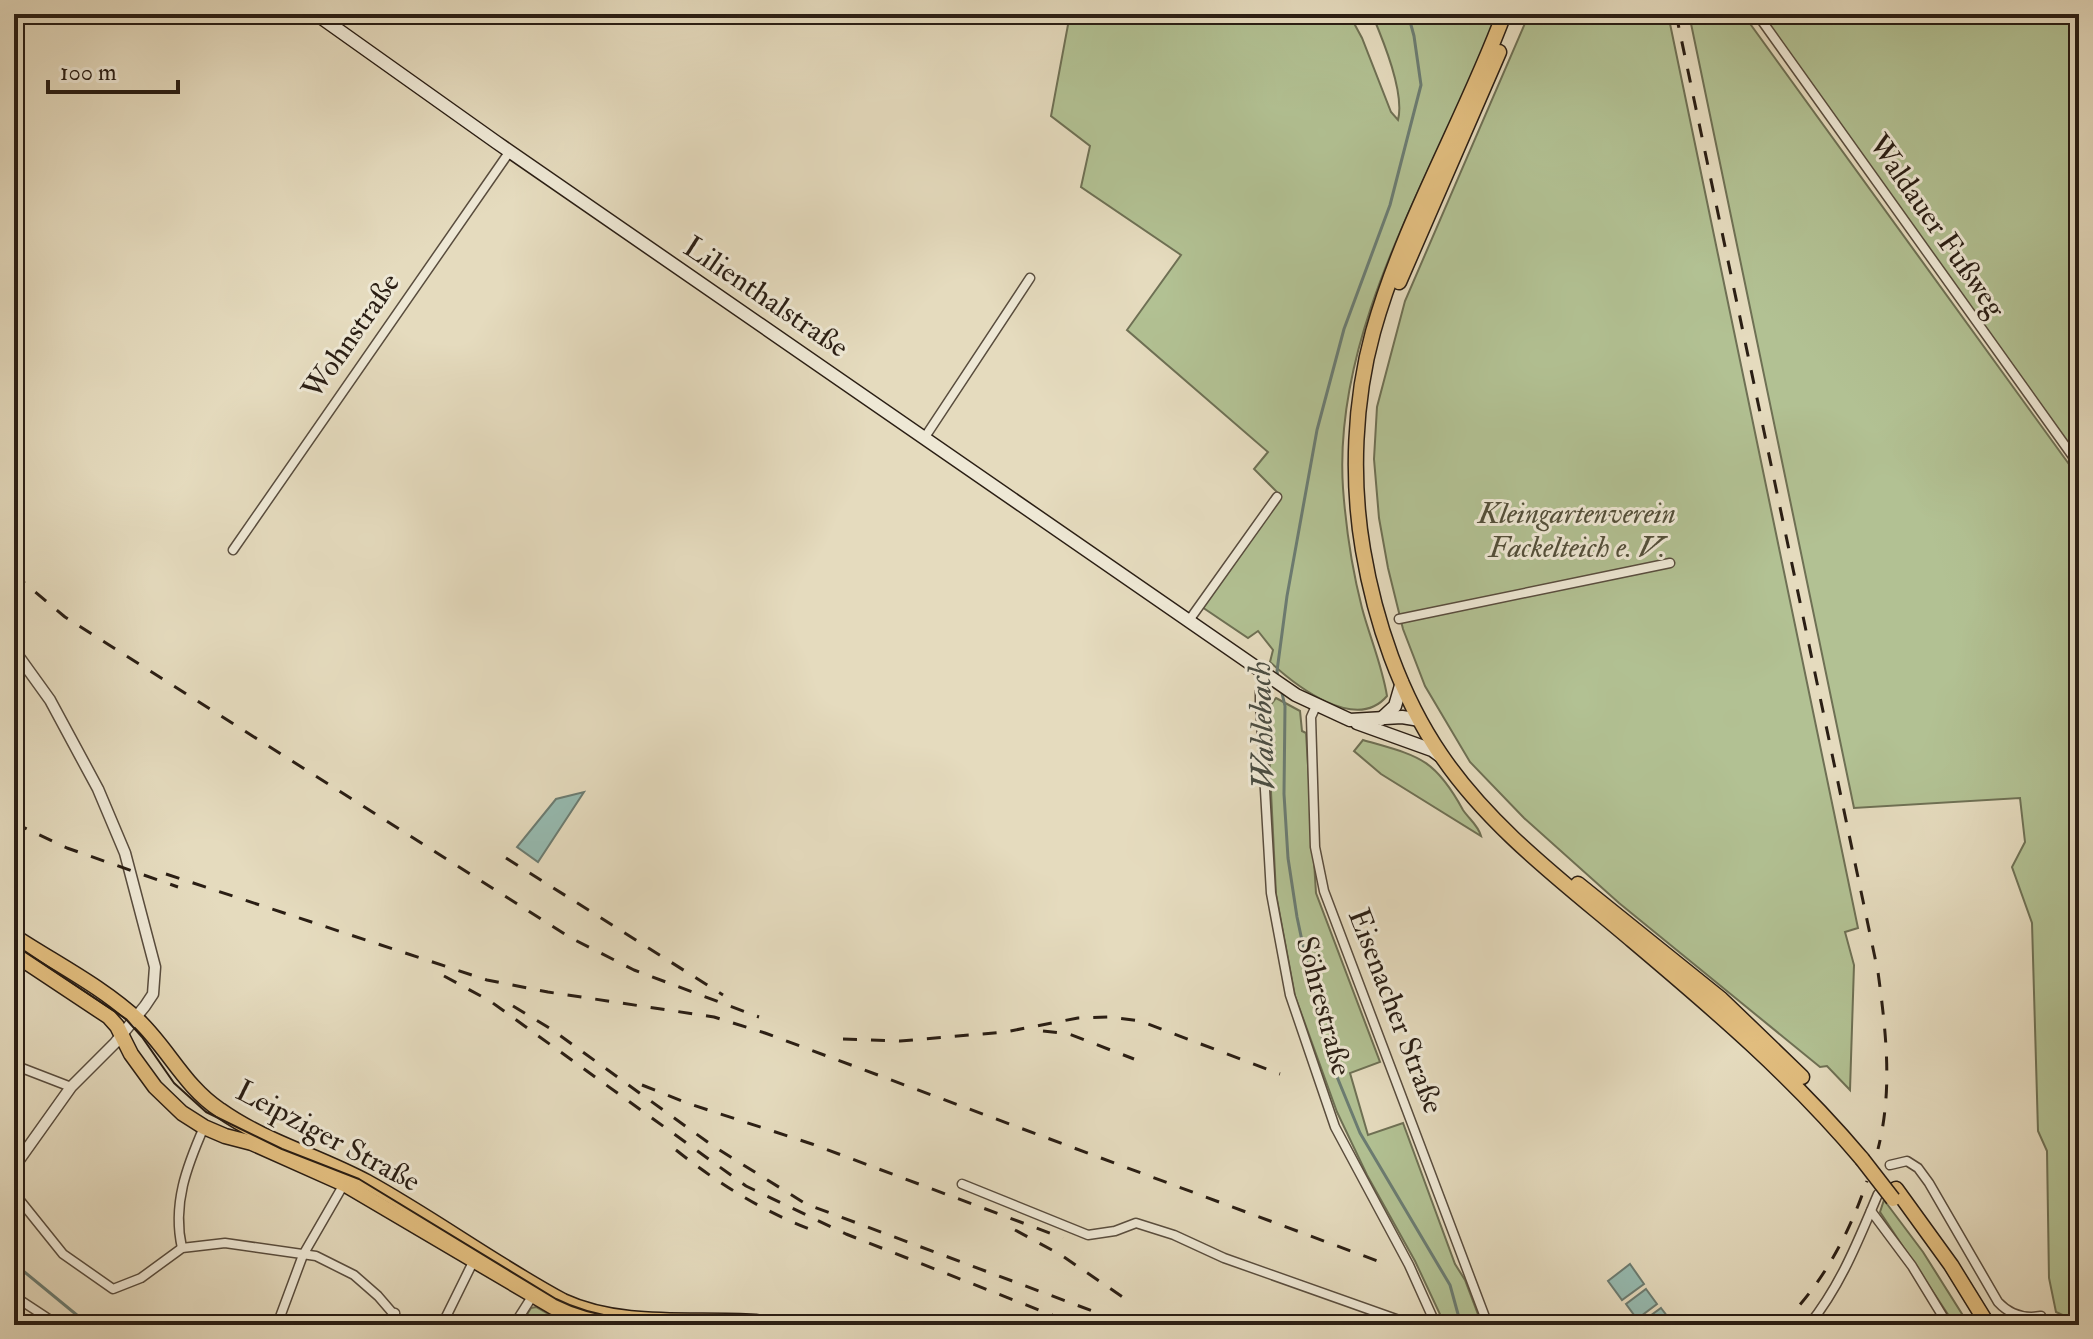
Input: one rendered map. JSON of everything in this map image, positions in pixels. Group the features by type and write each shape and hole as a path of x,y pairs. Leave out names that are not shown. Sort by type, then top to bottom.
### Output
{"main road":[{"name":"Lilienthalstraße","path":"316,14 1275,681 1316,706 1350,720 1402,717 1427,723"},
{"path":"1504,14 1406,236 1372,335 1360,405 1357,457 1359,529 1372,596 1402,682 1427,723 1457,762 1516,829 1571,879 1756,1030 1830,1108 1863,1155 1951,1265 1988,1325"},
{"path":"1443,758 1385,614 1371,554 1365,497 1366,422 1382,331 1401,276 1489,78 1513,14"},
{"path":"1380,720 1395,706 1402,682"},
{"path":"1350,720 1432,750 1443,758 1515,839 1565,886 1748,1038 1863,1155"},
{"path":"1391,736 1427,723"},
{"name":"Leipziger Straße","path":"14,936 118,1003 136,1018 155,1037 188,1083 217,1109 346,1178 536,1291 608,1322 755,1322 774,1325"},
{"path":"14,954 102,1011 117,1026 131,1054 155,1087 182,1113 204,1127 346,1178 474,1260 536,1291"},
{"path":"1894,1194 1977,1325"}],"street":[{"name":"Waldauer Fußweg","path":"1757,14 2079,465"},
{"name":"Wohnstraße","path":"233,550 510,151"},
{"path":"925,437 1030,278"},
{"path":"1190,619 1277,497"},
{"path":"1399,619 1670,563"},
{"path":"14,650 50,700 80,752 125,853 155,967 153,994 122,1035 71,1087 14,1167"},
{"name":"Söhrestraße","path":"1275,681 1260,692 1260,704 1271,893 1290,995 1335,1127 1409,1265 1436,1325"},
{"name":"Eisenacher Straße","path":"1316,706 1311,717 1315,847 1324,891 1488,1325"},
{"path":"14,1065 71,1087"},
{"path":"182,1248 178,1228 181,1190 186,1167 204,1127"},
{"path":"1890,1165 1907,1161 1918,1168 1998,1302 2006,1310 2030,1318 2041,1316"},
{"path":"277,1325 303,1255 346,1178"},
{"path":"962,1184 1088,1235 1115,1231 1136,1223 1174,1235 1224,1258 1413,1325"},
{"path":"14,1193 63,1254 113,1289 141,1278 182,1248 225,1243 316,1256 354,1275 395,1313 403,1325"},
{"path":"1809,1325 1831,1297 1852,1257 1878,1194"},
{"path":"1871,1211 1912,1266 1948,1325"},
{"path":"442,1325 474,1260"},
{"path":"514,1325 536,1291"},
{"path":"14,1296 58,1325"},
{"path":"387,1325 395,1313"}],"green space":[{"path":"1070,14 1349,14 1362,38 1391,112 1398,120 1396,81 1372,14 1499,14 1395,245 1354,365 1344,426 1343,488 1355,579 1387,696 1374,706 1359,710 1343,708 1310,693 1270,662 1273,650 1258,631 1248,638 1202,607 1279,494 1254,469 1268,452 1127,330 1181,255 1081,187 1090,146 1051,116"},
{"name":"Kleingartenverein Fackelteich e. V.","path":"1529,14 1668,14 1858,928 1845,932 1854,965 1850,1090 1827,1066 1820,1067 1619,903 1524,818 1470,762 1425,686 1403,629 1379,518 1374,459 1377,407 1405,301"},
{"path":"1689,14 1743,14 2079,478 2079,1305 2067,1317 2056,1312 2049,1278 2047,1151 2038,1131 2032,923 2012,867 2025,842 2020,798 1854,808"},
{"path":"1761,14 2079,14 2079,458"},
{"path":"1276,698 1300,711 1302,731 1306,733 1316,893 1380,1062 1350,1073 1368,1135 1403,1123 1455,1264 1465,1280 1482,1325 1445,1325 1337,1112 1295,996 1276,894 1267,710"},
{"path":"1363,740 1411,755 1433,769 1453,792 1481,836 1381,774 1354,751"},
{"path":"1884,1200 1923,1252 1969,1325 1955,1325 1880,1212"},
{"path":"536,1307 557,1319 542,1325 520,1325 522,1322 526,1324 529,1318 526,1316 531,1308"}],"water":[{"path":"584,792 538,862 517,847 556,799"},
{"path":"1630,1264 1644,1284 1622,1300 1608,1281"},
{"path":"1646,1289 1657,1304 1637,1319 1626,1304"},
{"path":"1661,1308 1674,1325 1639,1325 1639,1324"}],"waterway":[{"name":"Wahlebach","path":"1278,677 1287,596 1317,430 1344,329 1390,205 1421,85 1408,14"},
{"name":"Wahlebach","path":"1281,689 1285,706 1284,794 1288,858 1324,1045 1360,1133 1450,1285 1461,1325"},
{"path":"14,1259 16,1265 89,1325"}],"tram line":[{"path":"14,944 126,1019 174,1083 206,1112 282,1149 359,1179 556,1299 580,1309 630,1319 759,1325"}],"railway":[{"path":"1676,14 1878,972 1887,1083 1878,1149"},
{"path":"14,574 65,617 571,938 634,970 759,1017"},
{"path":"14,823 67,848 178,887"},
{"path":"506,858 723,995"},
{"path":"166,874 487,980 714,1017 765,1033 1383,1263"},
{"path":"444,976 490,1001 746,1186 846,1234 1077,1325"},
{"path":"513,1006 551,1029 713,1146 806,1204 1130,1325"},
{"path":"843,1039 900,1041 1005,1032 1078,1018 1109,1017 1140,1021 1280,1074"},
{"path":"1043,1031 1069,1034 1134,1059"},
{"path":"642,1085 812,1144 1063,1238"},
{"path":"676,1150 743,1197 817,1232"},
{"path":"1781,1325 1796,1310 1833,1258 1852,1221 1867,1181"},
{"path":"1015,1230 1061,1255 1130,1302"},
{"path":"1163,1319 1177,1325"}]}
